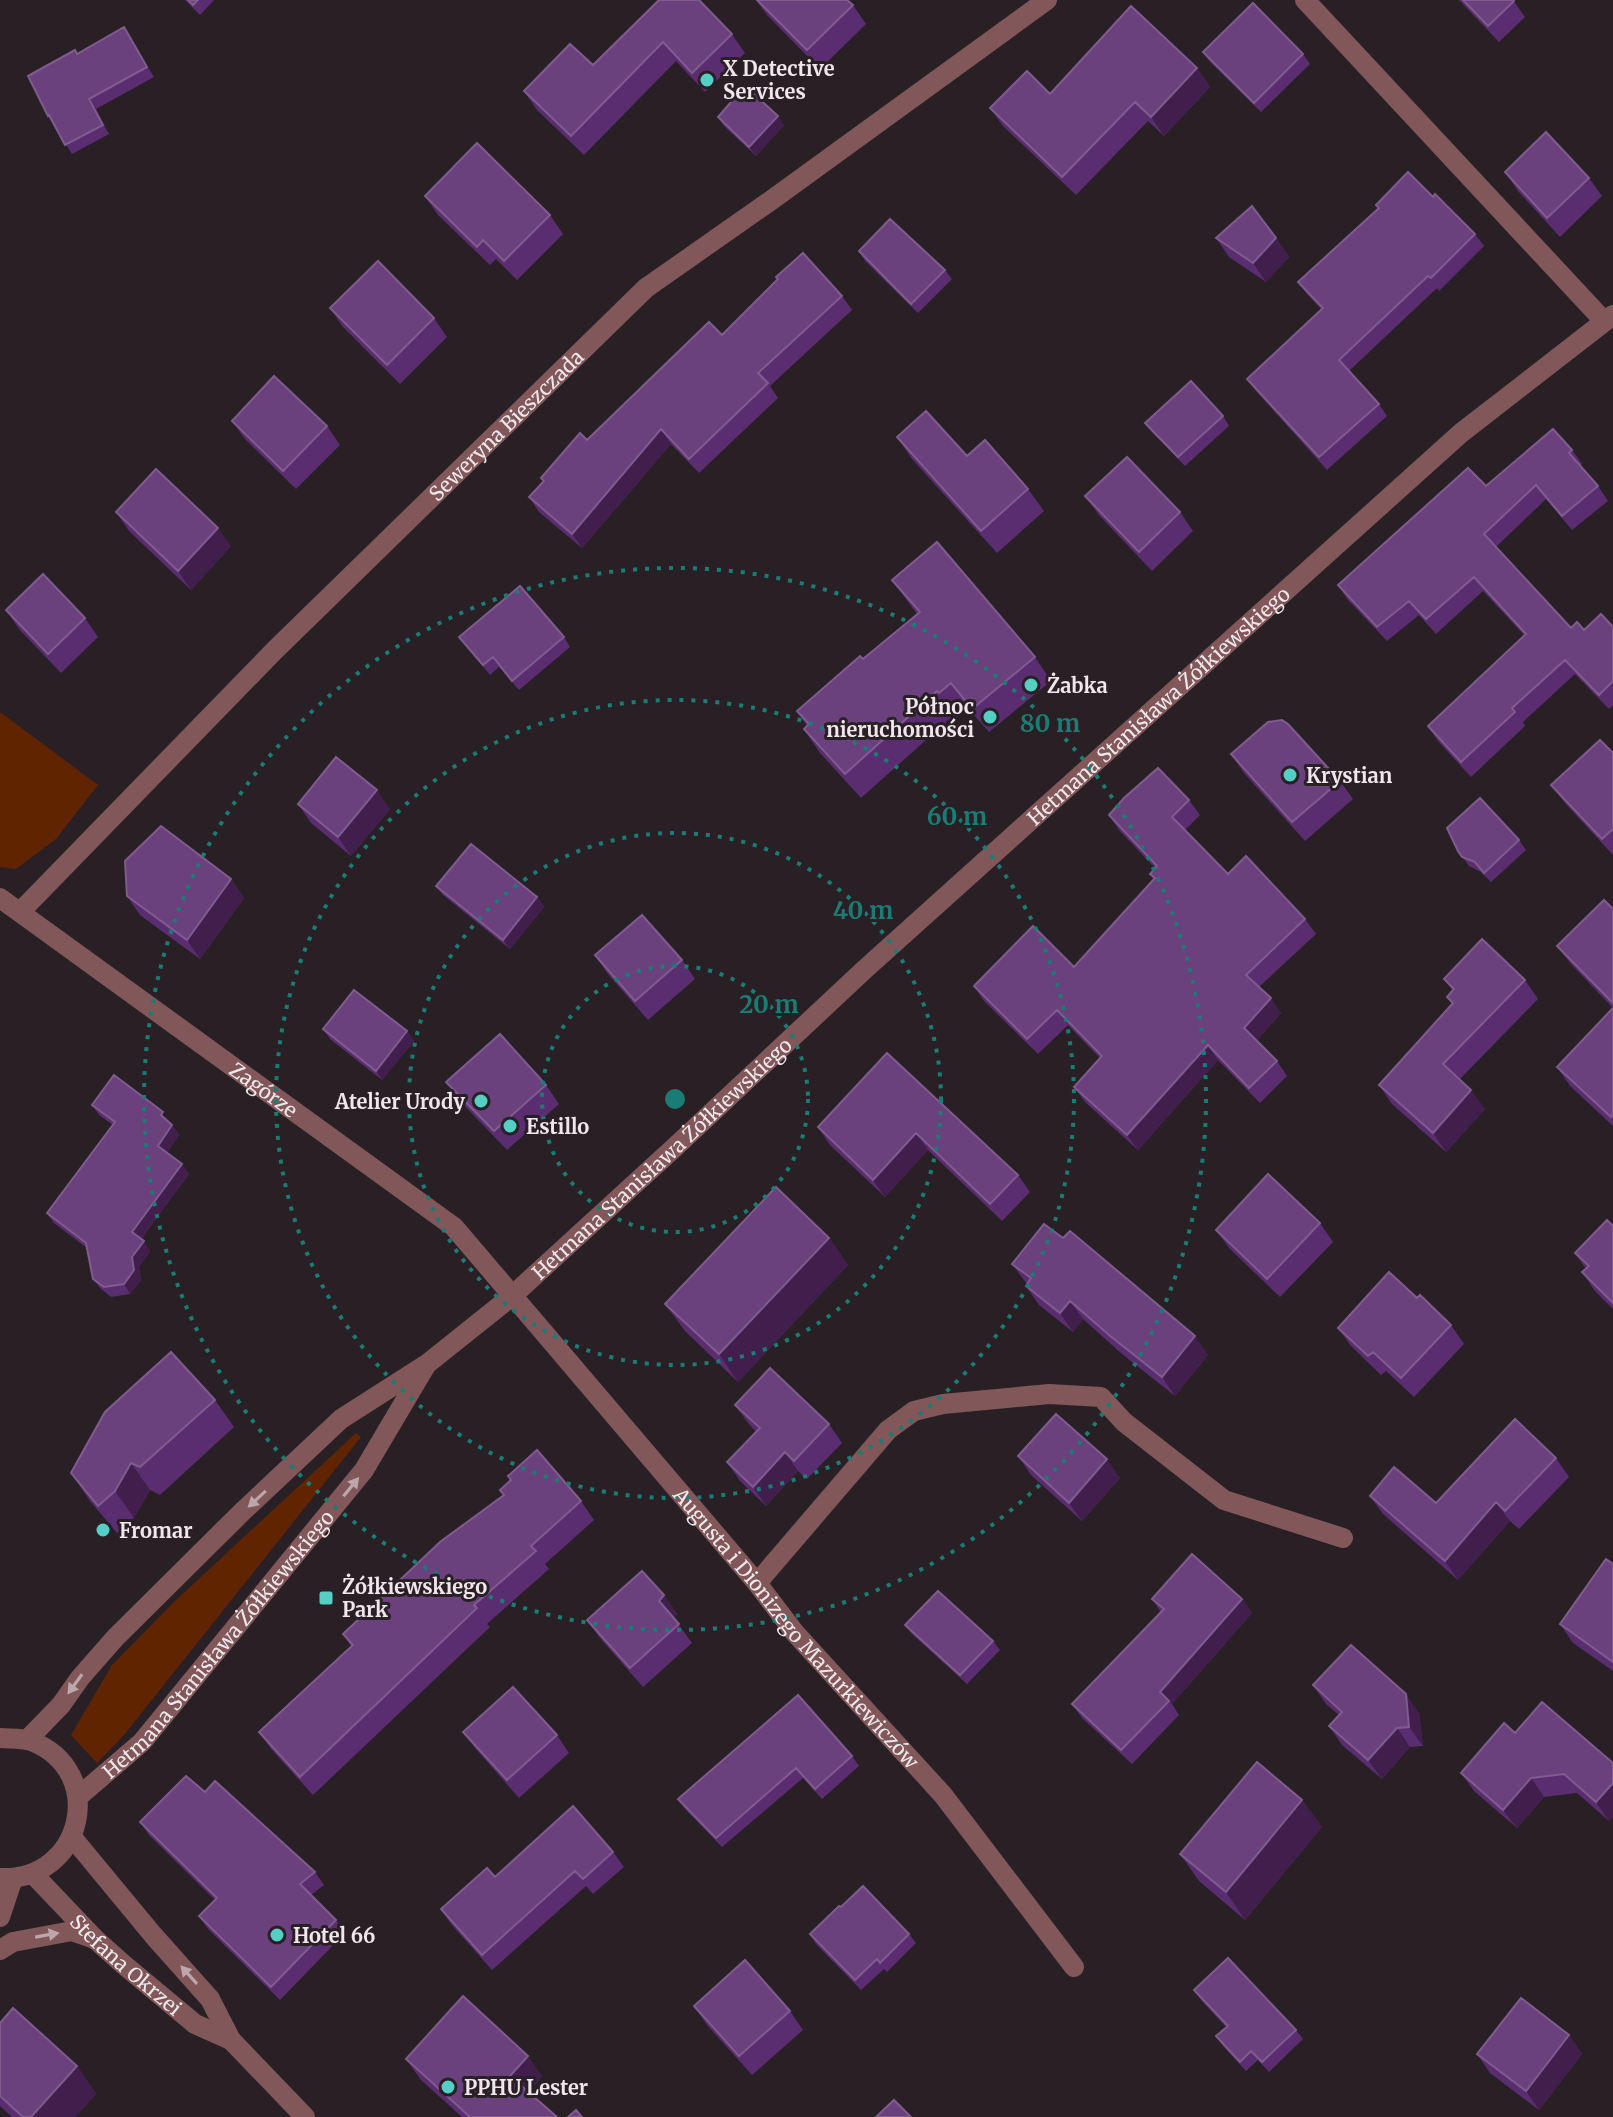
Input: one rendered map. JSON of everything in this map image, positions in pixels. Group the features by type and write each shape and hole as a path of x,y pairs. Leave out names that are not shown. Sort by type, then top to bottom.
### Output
{"street":[{"name":"Seweryna Bieszczada","path":"20,912 274,651 646,288 1047,0"},
{"path":"1305,0 1608,318"},
{"name":"Hetmana Stanisława Żółkiewskiego","path":"27,1740 61,1705 115,1638 341,1419 427,1364 512,1296 864,970 1426,463 1608,318"},
{"name":"Zagórze","path":"0,898 454,1227 512,1296"},
{"name":"Augusta i Dionizego Mazurkiewiczów","path":"512,1296 757,1583 795,1633 943,1795 1074,1967"},
{"name":"Hetmana Stanisława Żółkiewskiego","path":"78,1797 142,1742 364,1470 427,1364"},
{"path":"757,1583 888,1430 914,1411 943,1404 1049,1394 1101,1397 1124,1422 1224,1500 1343,1538"},
{"path":"0,1738 27,1740 45,1748 61,1761 72,1777 78,1797 78,1817 72,1837 56,1860 16,1877 0,1917"},
{"name":"Stefana Okrzei","path":"72,1837 210,1999 231,2040 305,2117"},
{"name":"Stefana Okrzei","path":"16,1877 195,2024 231,2040"},
{"path":"0,1950 13,1942 72,1931 95,1939"}],"shaded area":[{"path":"0,712 98,785 56,839 16,869 0,867"},
{"path":"356,1433 361,1437 124,1735 97,1763 71,1735 112,1665 175,1601"}],"building":[{"path":"659,0 699,0 732,34 692,73 663,42 571,136 524,91 570,44 593,65"},
{"path":"757,0 847,0 853,5 807,50"},
{"path":"1463,0 1513,0 1514,1 1488,26"},
{"path":"1253,3 1303,54 1254,103 1203,52"},
{"path":"1131,6 1197,68 1151,117 1135,102 1062,177 990,108 1027,71 1050,94"},
{"path":"124,27 147,67 89,99 103,125 65,145 28,76 75,50 77,54"},
{"path":"745,86 778,116 749,147 718,117"},
{"path":"1546,132 1589,178 1547,218 1505,172"},
{"path":"477,143 550,215 504,261 483,240 477,247 425,196"},
{"path":"1408,172 1475,234 1339,360 1379,404 1319,457 1247,379 1323,308 1298,282 1379,208 1376,205"},
{"path":"1252,206 1276,238 1253,263 1216,238"},
{"path":"890,219 945,270 911,304 859,251"},
{"path":"803,253 842,296 758,373 768,383 689,459 661,429 572,534 529,497 544,481 541,478 580,433 587,440 709,322 722,335"},
{"path":"378,261 434,318 387,365 330,308"},
{"path":"274,376 327,426 283,471 232,421"},
{"path":"1191,381 1223,416 1178,457 1145,423"},
{"path":"926,411 967,456 985,440 1028,489 981,531 897,437"},
{"path":"1553,429 1598,486 1562,516 1536,485 1484,534 1571,628 1577,622 1584,630 1601,614 1613,627 1613,681 1599,695 1565,660 1512,708 1515,712 1461,762 1428,726 1526,634 1474,577 1426,619 1409,601 1377,627 1338,585 1468,468 1486,486"},
{"path":"1127,457 1180,512 1139,552 1085,496"},
{"path":"156,469 218,528 178,571 116,512"},
{"path":"937,542 1035,657 972,709 951,683 939,693 937,691 845,774 804,729 809,724 797,711 860,656 863,659 920,612 892,580"},
{"path":"43,574 85,618 48,654 6,610"},
{"path":"520,586 564,637 512,681 493,657 483,665 459,637"},
{"path":"1282,720 1340,781 1292,822 1231,754 1268,722"},
{"path":"1600,740 1613,753 1613,829 1602,839 1551,785"},
{"path":"336,757 377,790 338,837 298,804"},
{"path":"1158,768 1189,800 1172,817 1228,874 1246,856 1305,919 1246,975 1271,998 1244,1028 1277,1061 1249,1088 1208,1045 1127,1135 1074,1087 1102,1056 1057,1010 1027,1039 974,986 1033,926 1074,967 1155,878 1150,874 1157,866 1109,815"},
{"path":"1480,798 1519,840 1484,873 1475,862 1462,857 1447,828"},
{"path":"161,826 231,879 187,940 127,896 125,861"},
{"path":"471,844 537,897 503,940 436,886"},
{"path":"1604,900 1613,909 1613,1003 1557,946"},
{"path":"642,915 682,960 635,1001 595,955"},
{"path":"1482,939 1525,980 1443,1064 1471,1090 1433,1133 1379,1085 1453,1003 1447,997 1454,989 1444,979"},
{"path":"354,990 407,1031 376,1071 323,1029"},
{"path":"1613,1008 1613,1113 1611,1117 1557,1067"},
{"path":"500,1034 546,1085 494,1131 446,1082"},
{"path":"887,1053 1018,1175 990,1204 916,1133 873,1180 818,1127"},
{"path":"114,1075 163,1112 161,1115 172,1125 158,1146 182,1164 132,1232 144,1241 132,1257 134,1270 124,1284 104,1287 93,1279 86,1243 47,1213 115,1122 92,1105"},
{"path":"1268,1174 1320,1223 1267,1279 1216,1230"},
{"path":"776,1187 829,1238 719,1354 665,1304"},
{"path":"1607,1220 1613,1226 1613,1303 1582,1272 1589,1266 1575,1253"},
{"path":"1044,1224 1063,1238 1070,1231 1195,1336 1162,1377 1070,1301 1060,1313 1026,1286 1031,1278 1012,1264"},
{"path":"1389,1272 1417,1298 1420,1295 1451,1325 1401,1378 1373,1352 1368,1356 1338,1328"},
{"path":"171,1352 215,1400 140,1467 131,1463 115,1491 98,1506 71,1473 105,1412"},
{"path":"770,1368 829,1424 794,1461 785,1452 753,1487 727,1462 760,1428 735,1405"},
{"path":"1056,1414 1107,1459 1069,1503 1018,1456"},
{"path":"1515,1419 1556,1458 1505,1511 1496,1502 1445,1561 1370,1496 1394,1467 1436,1503"},
{"path":"537,1450 581,1501 531,1546 536,1551 474,1605 477,1608 300,1777 259,1732 353,1645 343,1634 440,1542 504,1495 500,1490 511,1480 508,1476"},
{"path":"1192,1554 1242,1599 1160,1692 1169,1701 1121,1750 1072,1704 1164,1609 1152,1599"},
{"path":"1606,1559 1613,1564 1613,1662 1560,1624"},
{"path":"642,1571 664,1595 659,1601 679,1624 630,1668 587,1620"},
{"path":"938,1591 993,1641 960,1675 905,1625"},
{"path":"1351,1645 1406,1694 1409,1727 1397,1728 1368,1760 1329,1726 1342,1712 1313,1685"},
{"path":"513,1687 557,1735 507,1780 463,1732"},
{"path":"798,1695 852,1756 815,1789 796,1768 716,1838 678,1799"},
{"path":"1542,1702 1613,1763 1613,1783 1596,1802 1564,1774 1531,1778 1503,1810 1461,1773 1504,1723 1515,1733"},
{"path":"1257,1762 1302,1800 1226,1892 1180,1854"},
{"path":"186,1776 205,1792 215,1781 315,1872 300,1884 336,1920 271,1987 199,1916 217,1898 140,1822"},
{"path":"573,1806 613,1852 583,1879 575,1871 482,1955 441,1909 487,1868 495,1877"},
{"path":"863,1886 909,1934 880,1963 877,1959 855,1980 810,1934"},
{"path":"1228,1958 1296,2030 1262,2062 1251,2051 1240,2062 1216,2036 1228,2026 1194,1990"},
{"path":"745,1960 790,2011 739,2056 694,2006"},
{"path":"463,1996 528,2056 510,2076 557,2117 470,2117 406,2059"},
{"path":"1521,1998 1569,2035 1526,2091 1477,2054"},
{"path":"13,2008 77,2066 31,2117 23,2117 0,2096 0,2023"},
{"path":"894,2100 911,2117 876,2117"},
{"path":"576,2110 582,2117 568,2117"}],"place":[{"name":"X Detective Services","path":"707,80"},
{"name":"Żabka","path":"1031,685"},
{"name":"Północ nieruchomości","path":"990,717"},
{"name":"Krystian","path":"1290,775"},
{"name":"Atelier Urody","path":"481,1101"},
{"name":"Estillo","path":"510,1126"},
{"name":"Fromar","path":"103,1530"},
{"name":"Żółkiewskiego Park","path":"326,1598"},
{"name":"Hotel 66","path":"277,1935"},
{"name":"PPHU Lester","path":"448,2087"}]}
